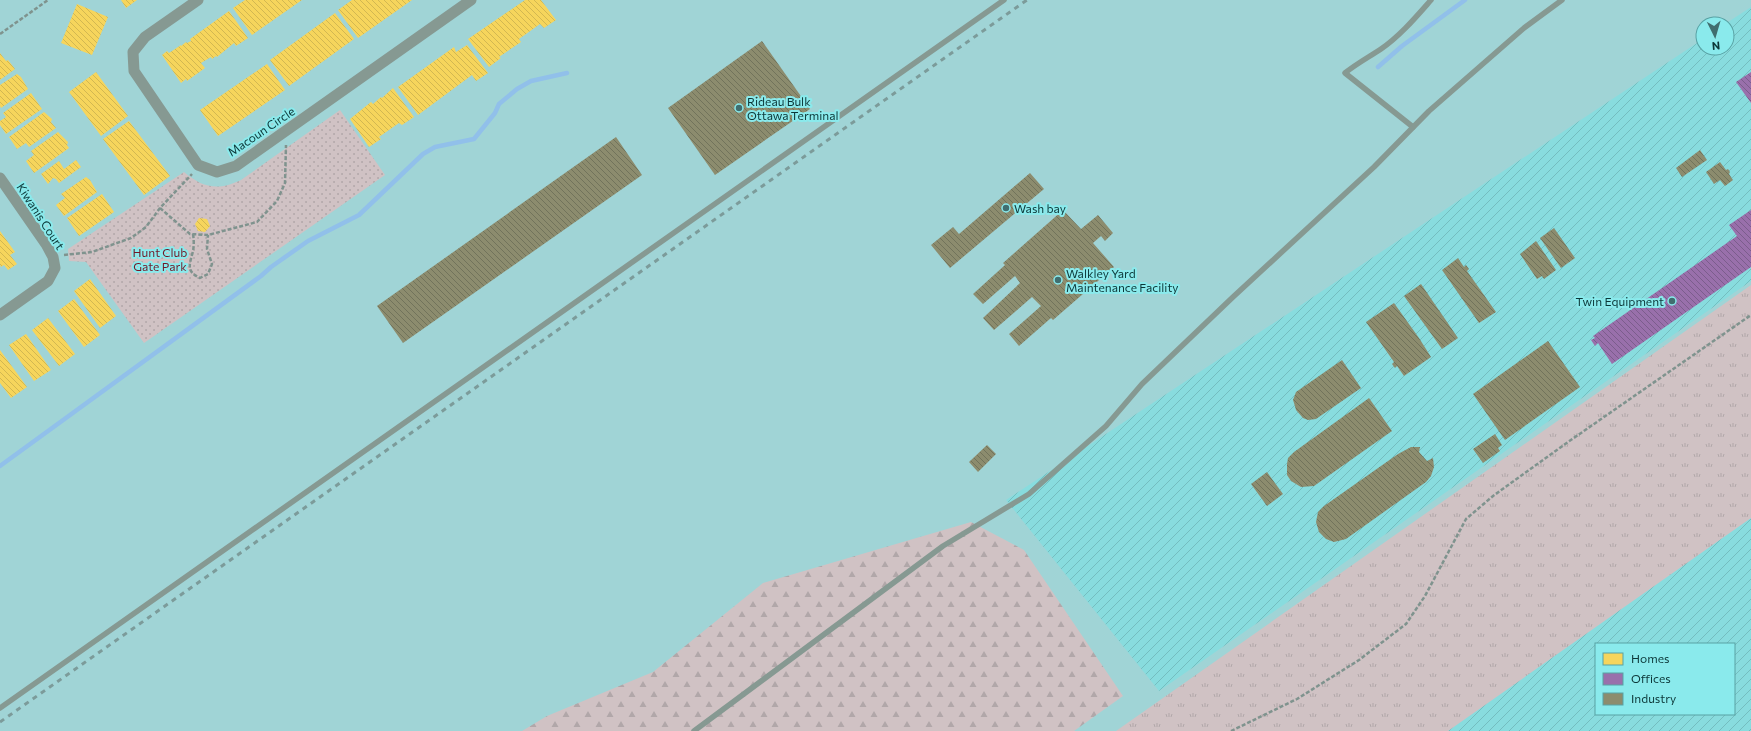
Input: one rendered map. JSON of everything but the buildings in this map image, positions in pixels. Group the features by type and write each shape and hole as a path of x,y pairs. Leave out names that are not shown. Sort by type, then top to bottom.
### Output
{"street":[{"path":"198,0 145,37 133,52 134,71 198,165"},
{"name":"Macoun Circle","path":"198,165 217,172 236,166 284,133 334,95 471,0"},
{"name":"Kiwanis Court","path":"0,178 46,244 53,257 55,268 48,281 0,315"}],"lane":[{"path":"0,708 1004,0"},
{"path":"1413,127 1345,74 1357,63 1382,48 1410,23 1431,0"},
{"path":"694,731 944,546 1029,494 1106,426 1142,384 1233,297 1374,167 1429,111 1524,28 1562,0"}],"path":[{"path":"0,34 48,0"},
{"path":"160,208 190,234 208,235 257,222 277,201 284,183 286,142 284,133"},
{"path":"53,257 92,252 131,238 146,227 160,208 192,174 198,165"},
{"path":"194,234 194,250 190,260 189,269 192,275 200,278 208,274 212,264 207,249 208,235"},
{"path":"1231,731 1303,695 1359,660 1406,624 1425,596 1466,519 1493,496 1568,442 1751,315"}],"shaded area":[{"path":"1751,7 1751,281 1159,691 1006,500 1695,44 1695,56 1735,56 1735,17"},
{"path":"1751,507 1751,731 1434,731"}],"green space":[{"name":"Hunt Club Gate Park","path":"340,110 385,175 144,343 86,262 69,261 68,249 184,172 198,182 218,187 241,180"},
{"path":"1751,285 1751,518 1448,731 1116,731"},
{"path":"971,522 1024,550 1123,696 1074,731 522,731 547,716 653,672 763,583"}],"waterway":[{"path":"1378,67 1402,46 1465,0"},
{"path":"0,466 308,241 359,215 423,154 435,147 474,139 495,113 499,104 517,89 531,81 567,73"}],"railway":[{"path":"0,722 1027,0"}],"place":[{"name":"Rideau Bulk Ottawa Terminal","path":"739,108"},
{"name":"Wash bay","path":"1006,208"},
{"name":"Walkley Yard Maintenance Facility","path":"1058,280"},
{"name":"Twin Equipment","path":"1672,301"}]}
